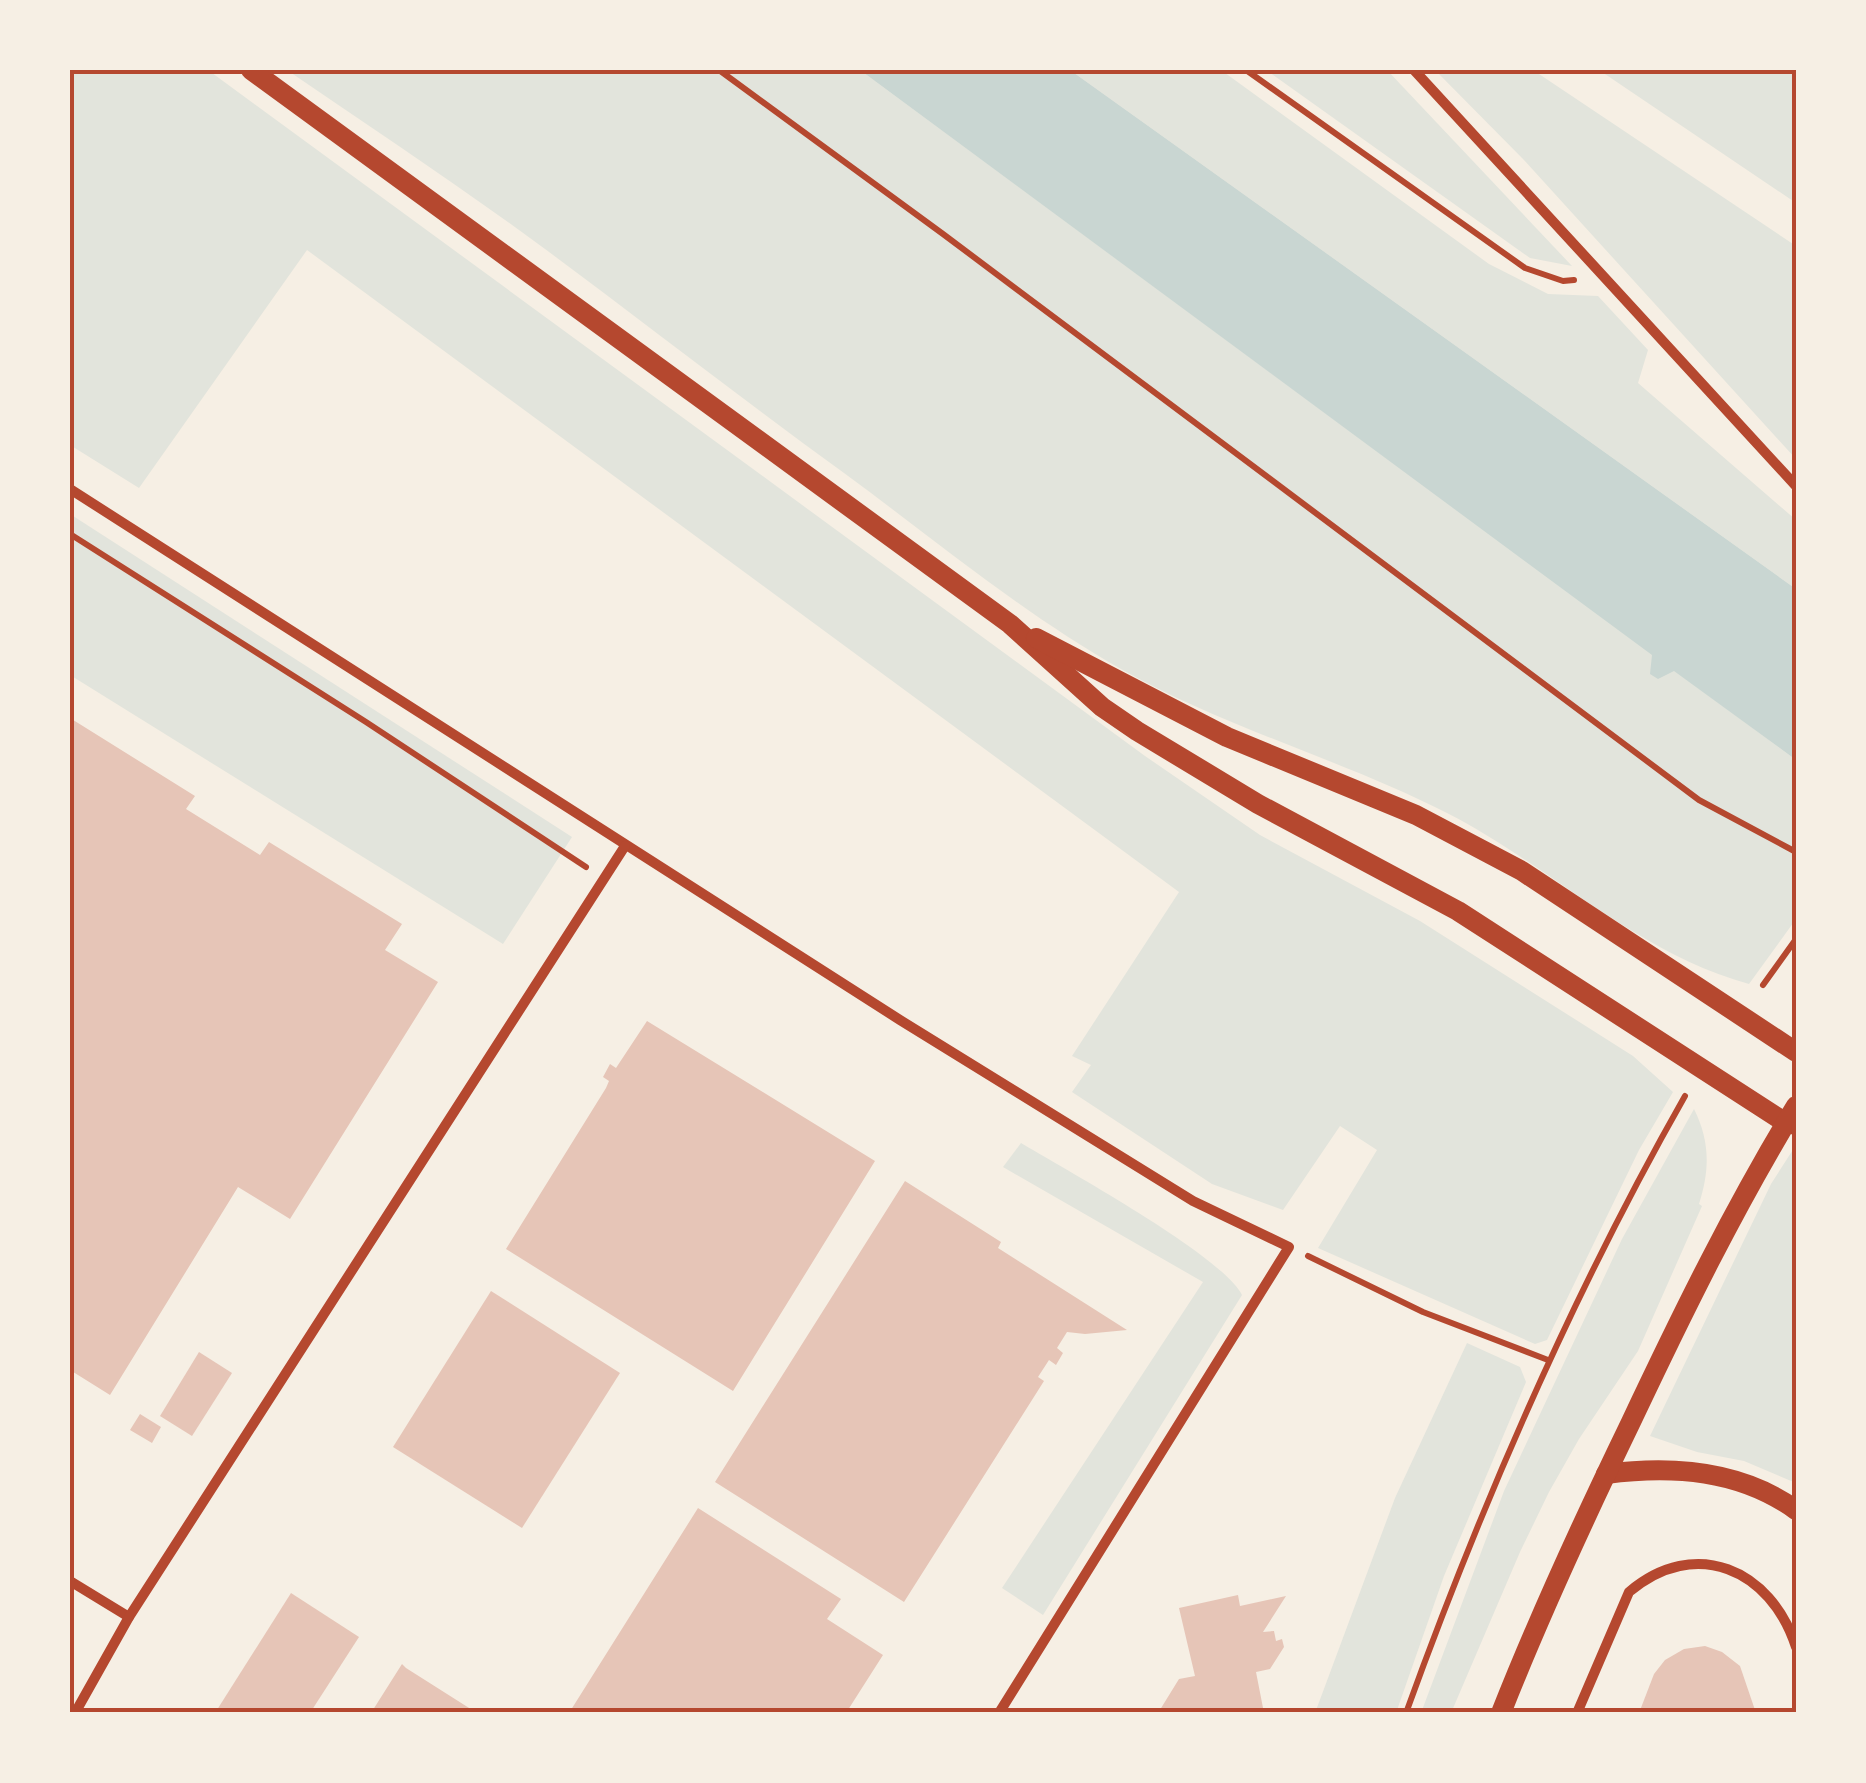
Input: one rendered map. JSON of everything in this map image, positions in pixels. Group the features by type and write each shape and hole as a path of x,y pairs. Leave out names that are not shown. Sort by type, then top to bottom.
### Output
{"main road":[{"path":"251,70 1010,624 1102,706 1138,731 1258,804 1458,911 1792,1118 1745,1189 1704,1268 1525,1652 1502,1713"},
{"path":"1010,624 1227,737 1416,814 1522,870 1796,1052"},
{"path":"1606,1474 1642,1469 1704,1473 1752,1485 1796,1510"}],"street":[{"path":"1414,70 1796,486"},
{"path":"70,490 625,846 1193,1201 1289,1247 999,1713"},
{"path":"75,1713 129,1617 625,846"},
{"path":"1577,1713 1629,1592 1644,1580 1678,1566 1723,1566 1743,1574 1772,1600 1785,1619 1796,1648"},
{"path":"70,1582 129,1617"}],"path":[{"path":"719,70 1699,800 1796,852"},
{"path":"1246,70 1525,268 1563,280 1607,280"},
{"path":"70,534 603,878"},
{"path":"1763,985 1796,939"},
{"path":"1406,1713 1457,1573 1548,1360 1630,1192 1684,1096"},
{"path":"1289,1247 1423,1312 1548,1360"}],"shaded area":[{"path":"70,70 208,70 1145,756 1260,835 1420,921 1633,1056 1673,1092 1639,1150 1547,1340 1535,1344 1318,1248 1377,1150 1340,1126 1283,1210 1212,1184 1072,1092 1091,1065 1072,1056 1179,892 307,250 139,488 70,445"},
{"path":"287,70 860,70 1796,760 1796,919 1749,984 1708,970 1631,930 1447,813 1201,709 1121,669 1014,600 545,249"},
{"path":"860,70 1070,70 1796,589 1796,760 1674,671 1658,679 1650,674 1652,655"},
{"path":"1070,70 1221,70 1489,264 1548,294 1598,296 1648,350 1638,383 1796,520 1796,589"},
{"path":"1266,70 1387,70 1572,266 1530,258"},
{"path":"1435,70 1533,70 1796,246 1796,459 1523,159"},
{"path":"1599,70 1796,70 1796,203"},
{"path":"70,514 572,837 503,944 70,675"},
{"path":"1694,1109 1707,1156 1699,1204 1702,1206 1638,1351 1549,1492 1451,1713 1421,1713 1504,1491 1622,1239"},
{"path":"1021,1143 1176,1237 1229,1278 1242,1295 1043,1615 1002,1588 1203,1282 1003,1167"},
{"path":"1796,1145 1796,1483 1744,1461 1697,1452 1650,1436 1771,1184"},
{"path":"1467,1343 1520,1367 1526,1382 1444,1576 1396,1713 1315,1713 1395,1498"}],"building":[{"path":"70,718 195,796 186,809 260,855 269,842 402,924 385,950 438,982 290,1219 238,1187 110,1395 70,1370"},
{"path":"647,1021 875,1161 733,1391 506,1249 606,1088 609,1081 603,1077 610,1064 616,1068"},
{"path":"905,1181 1001,1242 998,1248 1127,1330 1067,1332 1057,1348 1063,1353 1056,1365 1049,1360 1038,1377 1044,1381 904,1602 715,1482"},
{"path":"491,1291 620,1373 522,1528 393,1447"},
{"path":"199,1352 232,1373 192,1436 160,1416"},
{"path":"140,1414 161,1427 152,1443 130,1430"},
{"path":"698,1508 841,1599 827,1619 883,1655 846,1713 569,1713"},
{"path":"291,1593 359,1637 310,1713 215,1713"},
{"path":"1238,1595 1240,1606 1286,1596 1263,1632 1274,1631 1276,1641 1282,1639 1284,1647 1270,1669 1256,1672 1264,1713 1158,1713 1179,1679 1195,1676 1179,1608"},
{"path":"1705,1646 1722,1652 1740,1666 1756,1713 1639,1713 1654,1674 1665,1660 1684,1649"},
{"path":"402,1664 406,1668 477,1713 371,1713"}]}
